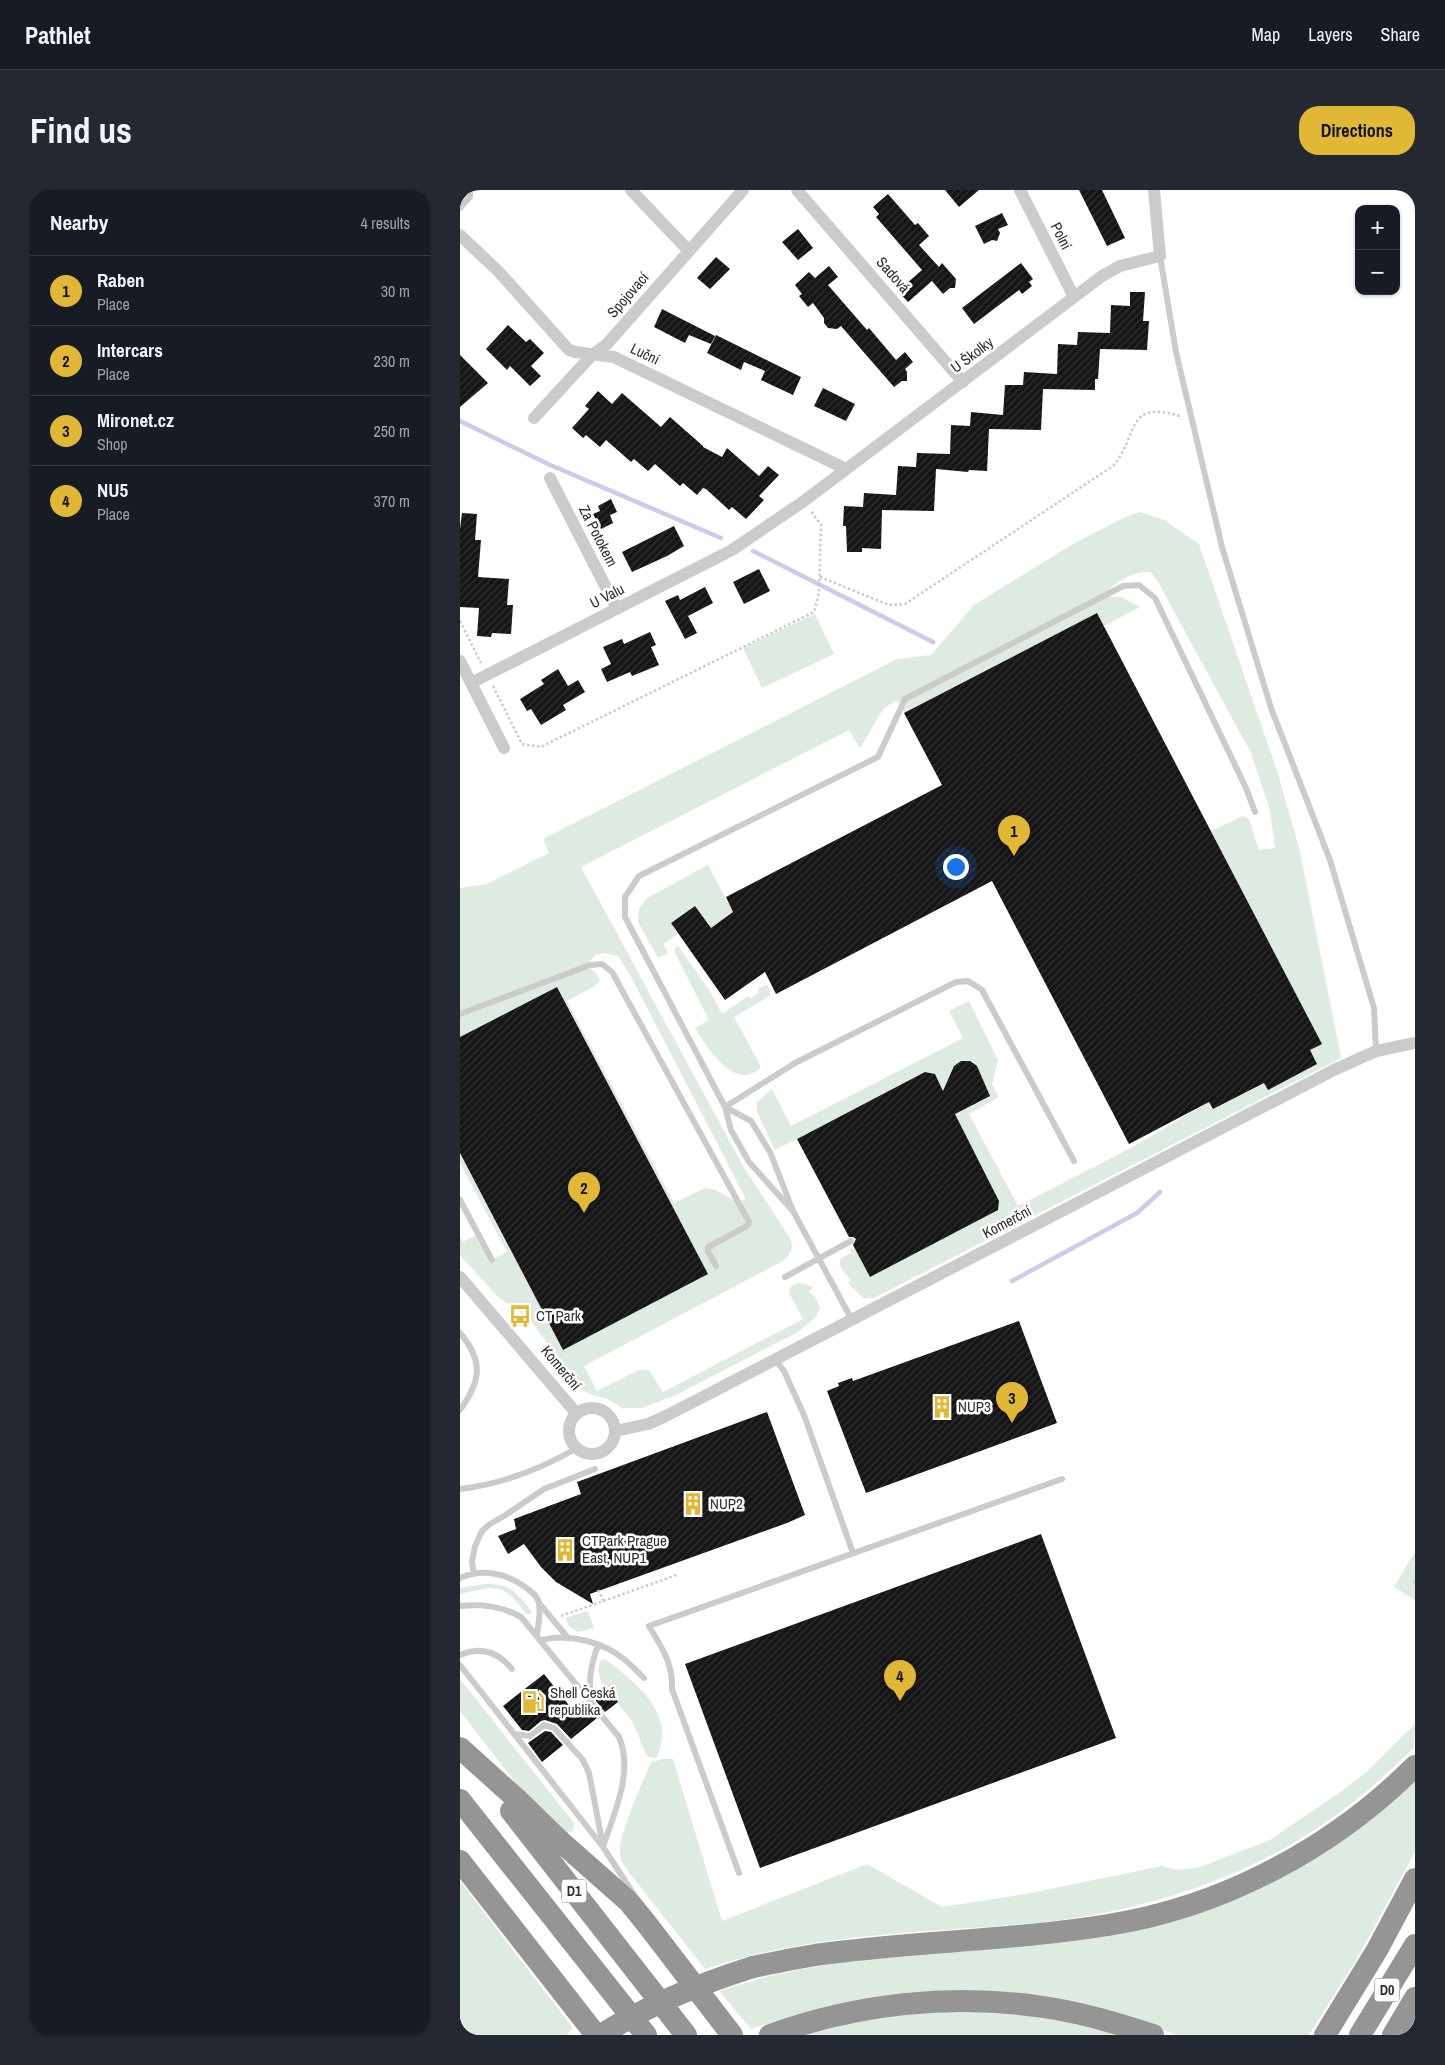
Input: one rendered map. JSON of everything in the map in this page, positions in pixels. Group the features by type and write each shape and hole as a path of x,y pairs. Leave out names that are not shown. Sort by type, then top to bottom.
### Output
{"highway":[{"path":"460,1748 628,1902 732,2035"},
{"name":"D1","path":"460,1748 686,2035"},
{"path":"601,2035 645,2009 679,1993 752,1967 830,1953 1034,1935 1110,1925 1161,1913 1240,1886 1311,1849 1351,1822 1387,1794 1415,1766"},
{"name":"D1","path":"460,1800 646,2035"},
{"path":"460,1861 596,2035"},
{"path":"1324,2035 1377,1950 1415,1879"},
{"name":"D0","path":"1360,2035 1415,1945"},
{"name":"D0","path":"1393,2035 1415,1998"},
{"path":"770,2035 799,2024 870,2008 924,2002 969,2001 1042,2006 1086,2015 1152,2035"}],"street":[{"path":"631,190 689,250"},
{"name":"Spojovací","path":"534,418 592,355 607,344 744,190"},
{"name":"Sadová","path":"798,190 963,382"},
{"name":"Polní","path":"1020,190 1074,297"},
{"path":"1154,190 1160,256"},
{"name":"Luční","path":"460,235 499,272 569,350 614,357 846,469"},
{"name":"U Školky","path":"756,535 804,502 1102,276 1120,266 1160,256"},
{"name":"Za Potokem","path":"550,478 617,609"},
{"name":"U Valu","path":"471,683 732,550 756,535"},
{"path":"460,661 504,748"},
{"name":"Komerční","path":"577,1448 570,1437 570,1424 577,1414 584,1410 598,1409 610,1418 615,1431 648,1424 664,1418 1326,1075 1376,1051 1415,1043"},
{"name":"Komerční","path":"460,1277 577,1414"},
{"path":"577,1448 591,1454 605,1450 614,1439 615,1431"}],"lane":[{"path":"460,208 470,197 470,190"},
{"path":"1160,256 1176,352 1222,546 1265,690 1330,860 1374,1008 1376,1051"},
{"path":"793,1211 749,1162 731,1130 725,1107 626,917 625,897 639,876 878,757 905,699 1123,586 1139,585 1156,598 1246,788 1255,812"},
{"path":"460,1014 590,965 602,964 612,972 748,1222 747,1226 708,1246 708,1252 716,1266"},
{"path":"725,1107 795,1063 956,982 968,981 982,990 1074,1161"},
{"path":"725,1107 751,1121 770,1152 793,1211 853,1321"},
{"path":"460,1200 492,1260"},
{"path":"784,1277 851,1241"},
{"path":"460,1333 476,1356 478,1369 472,1394 460,1410"},
{"path":"776,1361 784,1371 804,1415 853,1553"},
{"path":"460,1488 504,1480 534,1470 577,1448"},
{"path":"474,1574 472,1562 475,1546 482,1531 490,1524 544,1490 595,1469"},
{"path":"739,1873 672,1689 673,1675 670,1663 649,1626 1062,1479"},
{"path":"460,1578 474,1574 497,1573 518,1581 533,1592 539,1603 568,1638"},
{"path":"539,1603 539,1638"},
{"path":"460,1606 492,1605 506,1609 521,1617 619,1737 626,1761 624,1778 603,1847"},
{"path":"539,1638 568,1638 598,1645 613,1651 625,1659 644,1678"},
{"path":"591,1702 588,1686 590,1666 598,1645"},
{"path":"460,1655 468,1652 489,1650 506,1662 512,1669"},
{"path":"460,1665 603,1847 673,1958"},
{"path":"514,1734 530,1736 544,1726 554,1728 583,1760 589,1772 603,1847"}],"path":[{"path":"820,579 889,605 905,604 1113,466 1123,453 1134,424 1140,418 1148,413 1163,411 1191,420"},
{"path":"522,744 541,747 814,612 819,593 822,525 804,502"},
{"path":"553,1619 677,1576"},
{"path":"598,1590 604,1601"}],"shaded area":[{"path":"1139,512 1163,519 1199,544 1278,774 1299,848 1341,1058 874,1298 863,1298 848,1283 851,1280 842,1270 840,1261 841,1258 851,1253 850,1249 855,1249 870,1277 998,1210 999,1201 935,1074 925,1072 775,1150 757,1112 757,1102 772,1089 791,1126 963,1038 949,1011 969,1001 998,1060 992,1084 999,1097 969,1114 1018,1206 1131,1148 1209,1102 1213,1109 1253,1089 1321,1043 1211,831 1243,816 1249,819 1259,850 1275,848 1270,810 1251,753 1157,580 1150,572 1129,576 1111,587 1101,597 1121,597 1140,607 1104,626 1097,613 904,713 902,704 895,701 883,709 860,748 849,730 581,867 743,1166 790,1238 792,1245 790,1253 783,1261 584,1366 597,1391 639,1370 649,1370 663,1392 803,1319 789,1293 792,1285 798,1283 813,1288 809,1291 815,1297 820,1308 816,1317 798,1332 676,1395 642,1408 622,1408 609,1400 585,1392 572,1380 530,1319 498,1297 460,1255 460,1237 463,1242 478,1234 492,1260 507,1252 460,1163 460,1153 563,1350 708,1274 557,987 460,1037 460,888 487,884 549,853 543,839 897,659 931,655 974,605 1073,544 1121,519","holes":["604,953 618,956 629,973 746,1199 737,1202 716,1190 705,1188 674,1203 567,1001 595,986 600,981 595,971 585,967 595,955"]},
{"path":"815,614 834,654 762,688 743,648"},
{"path":"708,865 733,912 711,928 695,906 671,923 678,934 663,944 668,953 658,958 638,922 639,909 647,898"},
{"path":"678,946 711,993 722,1014 748,996 751,998 759,993 758,989 767,984 771,995 734,1017 761,1067 751,1074 742,1075 732,1071 723,1064 706,1045 695,1028 709,1020 675,953 675,948"},
{"path":"1415,1552 1415,1600 1394,1587"},
{"path":"494,1584 513,1590 527,1605 532,1612 531,1614 526,1614 511,1596 498,1589 482,1589 460,1594 460,1588"},
{"path":"588,1611 594,1628 578,1632 570,1627 565,1618"},
{"path":"602,1660 606,1660 627,1676 654,1706 662,1730 659,1753 656,1758 649,1757 646,1754 632,1721 601,1682 598,1669"},
{"path":"460,1679 574,1823 573,1831 565,1834 533,1805 460,1711"},
{"path":"1415,1724 1414,1748 1349,1805 1292,1844 1220,1879 1182,1892 1143,1904 1065,1920 904,1933 823,1942 783,1948 705,1969 628,1871 620,1856 620,1845 627,1822 651,1763 661,1759 673,1759 722,1921 867,1864 942,1907 1026,1894 1162,1866 1177,1870 1200,1867 1270,1840 1368,1771"},
{"path":"1415,1782 1415,1852 1358,1957 1309,2035 1176,2035 1149,2025 1053,1998 994,1991 938,1991 888,1995 795,2015 751,2029 719,1991 766,1977 852,1961 1070,1941 1353,1833"},
{"path":"460,1881 573,2028 567,2035 460,2035"},
{"path":"946,2009 1054,2017 1124,2035 801,2035 834,2023"}],"building":[{"path":"945,190 979,190 959,207"},
{"path":"1079,190 1102,190 1125,238 1107,246"},
{"path":"888,194 915,225 918,223 929,236 919,245 939,267 942,263 956,279 955,288 950,288 943,294 932,281 908,302 898,291 922,270 876,217 879,214 873,207"},
{"path":"1002,213 1008,225 998,229 1000,233 997,241 992,240 984,244 975,226"},
{"path":"798,229 813,248 798,260 782,242"},
{"path":"716,257 730,269 710,289 697,278"},
{"path":"1021,263 1033,279 1029,282 1032,286 1022,294 1019,290 974,324 962,308"},
{"path":"829,266 838,277 828,285 867,330 869,328 896,360 905,352 913,362 905,369 907,381 902,381 894,387 841,326 837,329 828,328 824,323 824,318 813,303 808,307 799,296 802,294 795,285 809,272 815,278"},
{"path":"1130,292 1145,292 1143,321 1149,321 1147,350 1100,349 1098,379 1095,379 1095,390 1043,389 1041,430 989,429 987,471 969,470 968,472 936,469 934,511 882,510 881,549 862,548 862,552 847,552 846,526 843,526 844,506 863,507 864,493 896,495 898,466 916,467 917,453 950,454 951,425 970,426 971,412 1003,415 1005,385 1023,385 1024,372 1057,374 1058,344 1077,345 1078,332 1110,333 1111,305 1130,306"},
{"path":"662,309 715,336 711,344 689,335 685,343 654,327"},
{"path":"508,325 526,342 530,339 544,353 531,366 541,376 530,386 510,366 507,370 486,349"},
{"path":"716,335 801,377 793,395 761,380 765,371 744,362 741,370 707,353"},
{"path":"460,355 488,383 460,407"},
{"path":"823,388 855,404 846,421 814,406"},
{"path":"598,391 612,404 622,393 661,427 670,417 703,447 722,457 727,448 759,476 768,466 779,475 759,496 764,500 746,519 732,507 729,510 706,489 703,488 697,495 683,483 680,486 655,464 648,471 634,459 631,462 606,440 600,447 586,435 583,438 572,428 589,409 585,406"},
{"path":"611,499 617,512 610,515 613,523 601,529 593,514 600,511 598,506"},
{"path":"462,513 477,514 475,540 481,540 478,577 509,579 507,605 513,605 511,634 492,633 491,637 477,636 479,608 460,607 460,529"},
{"path":"674,526 684,546 632,572 622,552"},
{"path":"759,569 770,591 744,604 733,582"},
{"path":"705,587 713,603 688,616 697,633 685,639 665,601 678,595 680,600"},
{"path":"1097,613 1322,1044 1310,1050 1317,1064 1268,1090 1264,1083 1213,1109 1209,1102 1129,1144 992,881 776,994 765,972 725,1000 671,923 695,906 711,928 733,912 726,897 942,785 904,713"},
{"path":"650,632 656,645 651,647 659,665 632,676 630,672 607,682 601,669 611,664 603,647 622,639 624,644"},
{"path":"558,669 568,686 578,680 585,692 563,705 566,710 541,725 531,709 527,711 520,699 544,684 541,680"},
{"path":"557,987 708,1274 563,1350 460,1153 460,1037"},
{"path":"961,1061 970,1061 977,1066 990,1096 955,1114 999,1201 998,1210 870,1277 853,1245 856,1239 849,1237 797,1139 925,1072 935,1074 943,1091 954,1066"},
{"name":"NUP3","path":"1019,1321 1057,1423 866,1493 827,1391 839,1386 838,1383 852,1378 853,1381"},
{"name":"NUP2","path":"767,1412 805,1515 590,1594 593,1604 556,1582 541,1567 524,1544 508,1554 498,1536 516,1529 514,1519 581,1494 577,1482"},
{"path":"1041,1534 1116,1738 760,1868 685,1664"},
{"path":"544,1674 572,1709 583,1701 597,1718 571,1739 557,1724 545,1720 529,1731 522,1730 503,1706"},
{"path":"604,1685 618,1702 605,1712 596,1701 595,1693"},
{"path":"545,1731 551,1732 563,1745 542,1762 528,1743"}],"waterway":[{"path":"460,421 548,464 721,538"},
{"path":"753,551 933,642"},
{"path":"1012,1281 1137,1213 1160,1192"}],"place":[{"name":"Raben","path":"1014,856"},
{"name":"Intercars","path":"584,1213"},
{"name":"CT Park","path":"520,1316"},
{"name":"NUP3","path":"942,1407"},
{"name":"Mironet.cz","path":"1012,1423"},
{"name":"NUP2","path":"693,1504"},
{"name":"CTPark Prague East, NUP1","path":"565,1550"},
{"name":"NU5","path":"900,1701"},
{"name":"Shell Česká republika","path":"533,1702"}]}
